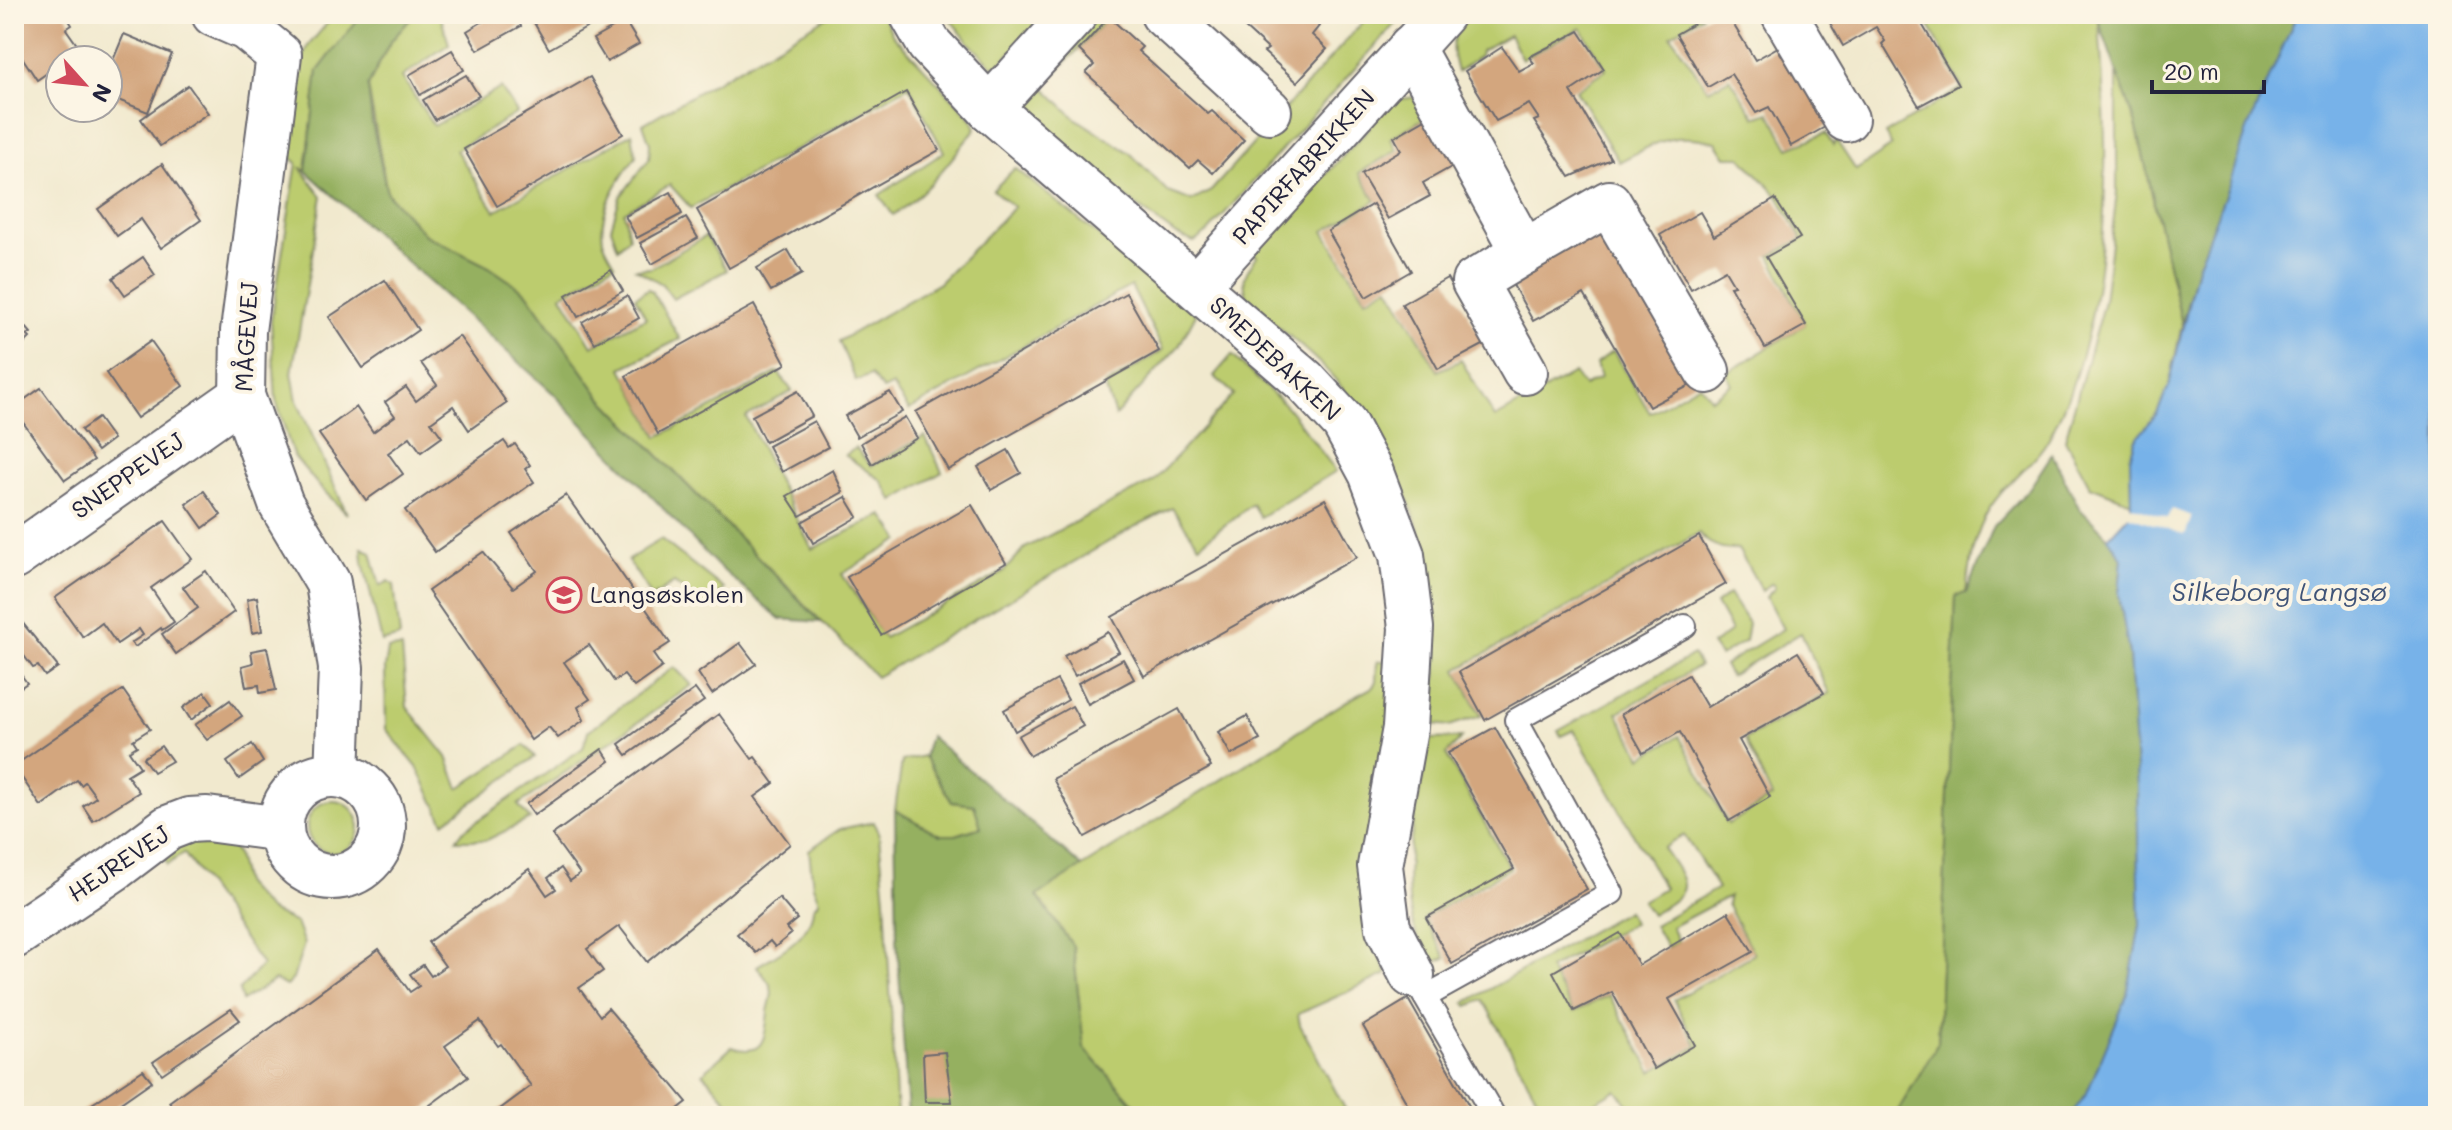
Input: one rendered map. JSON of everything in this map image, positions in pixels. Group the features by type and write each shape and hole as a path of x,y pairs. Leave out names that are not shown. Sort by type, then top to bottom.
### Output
{"street":[{"name":"MÅGEVEJ","path":"214,14 246,28 279,55 243,331 242,396 281,504 328,583 341,668 337,775"},
{"name":"SMEDEBAKKEN","path":"912,14 929,44 989,108 1305,381 1344,423 1371,473 1402,555 1411,628 1405,728 1380,866 1388,928 1419,986"},
{"path":"989,108 1075,14"},
{"path":"1163,14 1269,111"},
{"name":"PAPIRFABRIKKEN","path":"1196,286 1442,14"},
{"path":"1784,14 1846,119"},
{"path":"1411,47 1524,252"},
{"path":"1525,372 1474,282 1609,203 1707,371"},
{"name":"SNEPPEVEJ","path":"14,557 242,396"},
{"path":"337,775 362,785 372,795 379,807 382,834 370,860 345,875 330,877 315,874 291,857 281,829 286,804 293,794 313,779 337,775"},
{"name":"HEJREVEJ","path":"14,936 168,828 189,820 207,819 281,829"}],"lane":[{"path":"1494,1116 1419,986 1612,893 1516,720 1685,626"}],"green space":[{"path":"335,14 362,14 318,71 306,171 300,167 322,196 292,373 297,401 347,514 293,455 276,400 271,321 297,163 289,156 301,64 308,46"},
{"path":"362,14 415,14 390,42 368,86 387,193 425,235 489,267 527,293 600,396 821,622 780,619 718,566 553,393 306,171 318,71"},
{"path":"415,14 440,14 449,44 402,77 434,126 501,88 517,113 456,150 495,211 632,133 636,156 607,206 602,229 603,240 615,264 562,295 592,346 646,318 635,297 648,289 652,291 680,339 622,368 658,437 778,372 792,391 746,417 812,549 883,515 900,540 842,574 884,638 1002,573 1025,548 1154,481 1234,394 1214,376 1232,355 1287,407 1336,471 1260,517 1252,504 1199,545 1172,508 876,677 600,396 527,293 489,267 425,235 387,193 368,86 390,42"},
{"path":"832,14 882,14 893,35 972,119 976,128 938,175 917,197 893,215 879,195 944,152 909,86 691,208 670,185 624,212 629,237 618,248 611,228 620,197 649,159 650,144 643,124"},
{"path":"946,14 1048,14 994,67"},
{"path":"1093,14 1112,14 1043,86 1075,118 1130,153 1168,192 1192,201 1211,191 1370,14 1404,14 1208,232 1194,242 1175,234 1099,178 1027,111 1023,94"},
{"path":"1471,14 1700,14 1702,16 1671,35 1708,90 1730,78 1755,117 1769,112 1789,148 1826,133 1833,145 1836,140 1856,170 1892,146 1885,134 1962,88 1924,16 1927,14 2096,14 2105,127 2103,234 2097,287 2071,388 2050,436 1991,506 1973,548 1966,593 1956,597 1938,1043 1895,1116 1645,1116 1632,1109 1616,1090 1594,1103 1603,1116 1547,1116 1483,1000 1468,1006 1465,1003 1627,911 1633,923 1549,969 1574,1012 1609,995 1652,1072 1697,1046 1674,1000 1754,954 1727,904 1729,896 1671,927 1678,942 1667,948 1654,925 1718,888 1684,835 1663,848 1679,872 1683,888 1674,900 1651,915 1642,901 1664,888 1574,730 1561,736 1558,731 1693,655 1699,666 1617,713 1642,757 1679,736 1728,824 1772,797 1745,739 1829,693 1801,633 1730,676 1724,665 1783,629 1766,597 1775,588 1772,583 1762,591 1738,549 1716,546 1699,533 1457,670 1481,716 1449,726 1432,724 1436,629 1422,540 1407,498 1388,456 1364,417 1334,378 1248,300 1244,281 1257,256 1253,253 1392,100 1417,97 1436,111 1391,138 1397,150 1359,173 1376,201 1324,231 1366,299 1389,286 1438,371 1461,360 1495,418 1574,373 1584,386 1600,378 1596,364 1613,351 1650,413 1700,384 1711,399 1732,384 1727,373 1805,325 1770,256 1802,239 1778,196 1741,157 1726,157 1716,142 1675,138 1619,162 1576,90 1606,70 1581,28 1522,59 1509,35 1481,51 1480,56 1457,72 1453,41"},
{"path":"2096,14 2297,14 2247,130 2197,267 2182,324 2136,124"},
{"path":"2117,71 2136,124 2182,324 2169,386 2157,413 2135,441 2130,458 2131,502 2090,486 2065,440 2104,301 2117,192"},
{"path":"1015,168 1196,314 1179,346 1115,416 1105,386 1163,350 1131,286 909,410 892,385 883,390 871,375 856,381 839,341 939,283 1014,207 993,190"},
{"path":"706,236 727,270 673,299 662,284 636,269 651,268"},
{"path":"925,436 942,472 894,501 881,480 845,455 856,448 871,466"},
{"path":"2052,454 2079,508 2108,537 2122,558 2119,594 2129,654 2137,785 2140,925 2127,996 2087,1093 2070,1116 1895,1116 1938,1043 1956,596 1966,593 1994,526 2029,489"},
{"path":"661,539 724,589 707,607 674,583 652,597 628,560"},
{"path":"362,548 371,552 380,586 389,581 394,585 400,637 382,642"},
{"path":"1729,594 1748,623 1745,641 1720,656 1712,645 1731,631 1716,604"},
{"path":"402,648 407,707 447,757 459,788 525,745 535,757 444,822 417,767 386,729 385,668 388,649"},
{"path":"1394,660 1372,937 1387,974 1298,1014 1300,1025 1349,1116 1145,1116 1084,1048 1073,946 1037,895 1373,687 1377,662"},
{"path":"674,667 692,685 518,805 530,819 487,840 456,840 463,831 583,748 588,731"},
{"path":"930,736 1082,867 1037,896 1073,946 1084,1048 1145,1116 908,1116 897,939 895,810 940,835 956,835 981,827 974,805 952,802 924,756"},
{"path":"1462,738 1446,754 1510,868 1424,918 1446,958 1436,961 1425,954 1413,925 1409,899 1410,845 1431,739"},
{"path":"924,756 952,802 974,804 981,827 956,835 940,835 895,810 902,761"},
{"path":"333,801 352,808 359,827 352,846 333,853 314,846 307,827 314,808"},
{"path":"874,822 879,835 885,900 897,1116 738,1116 703,1073 732,1047 751,1050 757,1048 764,1037 772,990 757,966 800,936 819,901 813,886 809,850 840,829"},
{"path":"225,835 237,855 244,884 268,910 296,923 304,944 293,979 286,986 275,980 242,1001 239,990 262,965 184,853 167,865 163,855 193,836"}],"water":[{"name":"Silkeborg Langsø","path":"2297,14 2438,14 2438,1116 2070,1116 2087,1093 2127,996 2140,925 2137,785 2129,654 2119,594 2122,558 2108,537 2128,516 2131,506 2130,458 2135,441 2157,413 2169,386 2197,267 2247,130"}],"pier":[{"path":"2127,504 2168,518 2172,509 2192,516 2185,535 2124,514"}],"building":[{"path":"21,14 65,14 72,25 66,29 77,44 44,44 44,75 37,80 22,57 14,62 14,19"},
{"path":"495,14 514,14 521,26 478,50 467,31"},
{"path":"529,14 611,14 549,49"},
{"path":"1230,14 1306,14 1319,26 1312,35 1327,49 1297,82 1264,52 1268,49"},
{"path":"1711,14 1727,14 1755,60 1778,47 1834,122 1791,146 1769,107 1756,113 1731,74 1708,87 1676,34"},
{"path":"1825,14 1916,14 1958,85 1919,106 1882,44 1885,41 1876,27 1843,46"},
{"path":"1109,17 1142,47 1138,51 1208,114 1212,111 1244,140 1213,173 1198,160 1190,168 1086,73 1094,65 1079,50"},
{"path":"625,21 639,44 607,62 593,39"},
{"path":"1579,31 1604,69 1571,91 1611,159 1570,177 1534,121 1539,119 1529,104 1496,121 1465,71 1502,47 1519,71 1534,63 1529,57"},
{"path":"124,34 172,54 148,112 124,102 124,44 120,44"},
{"path":"452,50 464,70 420,95 409,75"},
{"path":"466,75 479,96 435,120 423,100"},
{"path":"590,77 623,134 497,206 464,149"},
{"path":"188,85 208,113 160,146 141,119"},
{"path":"906,92 939,150 729,268 697,210"},
{"path":"1434,114 1462,161 1423,183 1430,196 1388,219 1361,174 1401,150 1394,137"},
{"path":"162,164 201,220 161,248 141,219 117,236 98,209"},
{"path":"671,192 682,214 637,238 625,216"},
{"path":"1775,199 1800,238 1766,257 1806,325 1765,348 1730,286 1734,285 1725,270 1691,289 1660,235 1700,212 1714,236"},
{"path":"1373,204 1411,271 1366,297 1328,231"},
{"path":"686,218 698,238 652,264 640,243"},
{"path":"1600,222 1696,382 1649,407 1584,294 1533,321 1508,276"},
{"path":"788,250 802,274 771,291 757,268"},
{"path":"143,257 155,275 125,295 113,278"},
{"path":"611,270 623,291 578,317 566,295"},
{"path":"1447,278 1485,344 1438,369 1402,304"},
{"path":"385,280 418,330 363,368 329,317"},
{"path":"1126,293 1159,351 948,470 916,412"},
{"path":"627,296 639,318 595,343 582,322"},
{"path":"754,305 786,364 658,434 626,376"},
{"path":"19,319 31,333 24,344 14,339 14,323"},
{"path":"459,336 507,403 469,430 453,406 431,422 442,437 421,452 410,437 388,453 403,474 366,500 319,434 356,407 373,432 395,416 385,402 406,387 416,401 437,385 421,363"},
{"path":"151,341 183,386 137,418 106,373"},
{"path":"41,388 94,460 65,480 14,410"},
{"path":"798,391 812,416 765,442 752,416"},
{"path":"890,392 902,412 857,437 845,416"},
{"path":"905,417 917,438 872,464 861,443"},
{"path":"98,418 113,439 97,451 81,430"},
{"path":"814,421 828,447 782,472 768,446"},
{"path":"504,441 509,448 515,444 530,465 525,469 534,482 435,552 405,510"},
{"path":"1008,450 1021,473 991,490 978,467"},
{"path":"833,470 843,492 800,516 787,496"},
{"path":"204,491 221,515 203,528 186,504"},
{"path":"566,495 670,643 653,654 662,667 634,687 624,675 614,681 589,645 564,662 590,699 578,707 584,720 558,738 549,727 531,740 428,591 483,552 513,588 537,571 511,533"},
{"path":"846,497 858,517 813,543 802,522"},
{"path":"1325,499 1357,557 1144,676 1112,617"},
{"path":"972,505 1006,563 881,635 847,577"},
{"path":"165,521 192,559 151,588 174,622 135,647 131,643 143,635 139,629 117,644 102,623 83,637 55,598"},
{"path":"1699,536 1726,584 1485,720 1459,672"},
{"path":"206,571 234,612 176,654 162,634 198,608 183,587"},
{"path":"257,597 262,631 252,633 247,599"},
{"path":"21,621 58,667 45,676 38,666 33,668 14,642 14,626"},
{"path":"1108,632 1119,652 1075,676 1064,656"},
{"path":"740,643 756,664 712,694 698,673"},
{"path":"267,648 276,690 260,693 259,685 246,687 242,666 253,663 251,651"},
{"path":"1798,652 1824,693 1739,740 1770,797 1729,821 1680,732 1643,753 1621,714 1688,675 1707,707"},
{"path":"1123,659 1134,679 1088,704 1078,683"},
{"path":"14,665 27,683 14,692"},
{"path":"1057,680 1068,700 1015,731 1004,710"},
{"path":"695,689 704,701 627,755 619,744"},
{"path":"123,690 150,729 133,740 137,746 129,751 140,767 127,775 139,792 93,821 83,806 96,797 85,782 81,785 77,780 41,806 14,766"},
{"path":"205,692 213,703 191,720 183,708"},
{"path":"230,700 242,716 207,740 195,725"},
{"path":"1072,706 1083,726 1030,756 1018,736"},
{"path":"1179,709 1211,767 1085,837 1053,779"},
{"path":"719,714 774,783 755,797 790,844 647,962 619,926 587,949 603,971 579,988 600,1016 608,1008 687,1102 669,1116 499,1116 496,1112 531,1086 480,1021 445,1046 468,1077 415,1116 177,1114 169,1102 379,949 410,992 419,986 410,974 423,965 431,976 445,966 428,942 529,869 547,895 556,889 548,878 561,868 570,881 580,874 552,835"},
{"path":"1247,716 1260,740 1231,755 1218,732"},
{"path":"1495,727 1587,889 1452,964 1426,918 1514,869 1448,753"},
{"path":"252,744 263,762 239,779 227,762"},
{"path":"161,746 172,761 153,772 143,758"},
{"path":"602,749 610,761 534,815 526,804"},
{"path":"779,898 797,919 786,928 791,934 775,947 770,941 756,953 737,934"},
{"path":"1728,912 1753,952 1669,999 1695,1045 1654,1069 1612,992 1574,1011 1553,972 1620,933 1639,965"},
{"path":"1408,999 1475,1116 1414,1116 1363,1026"},
{"path":"231,1009 240,1020 162,1074 153,1062"},
{"path":"945,1052 952,1102 925,1102 923,1054"},
{"path":"143,1070 152,1081 102,1116 74,1116"}],"place":[{"name":"Langsøskolen","path":"564,595"}]}
